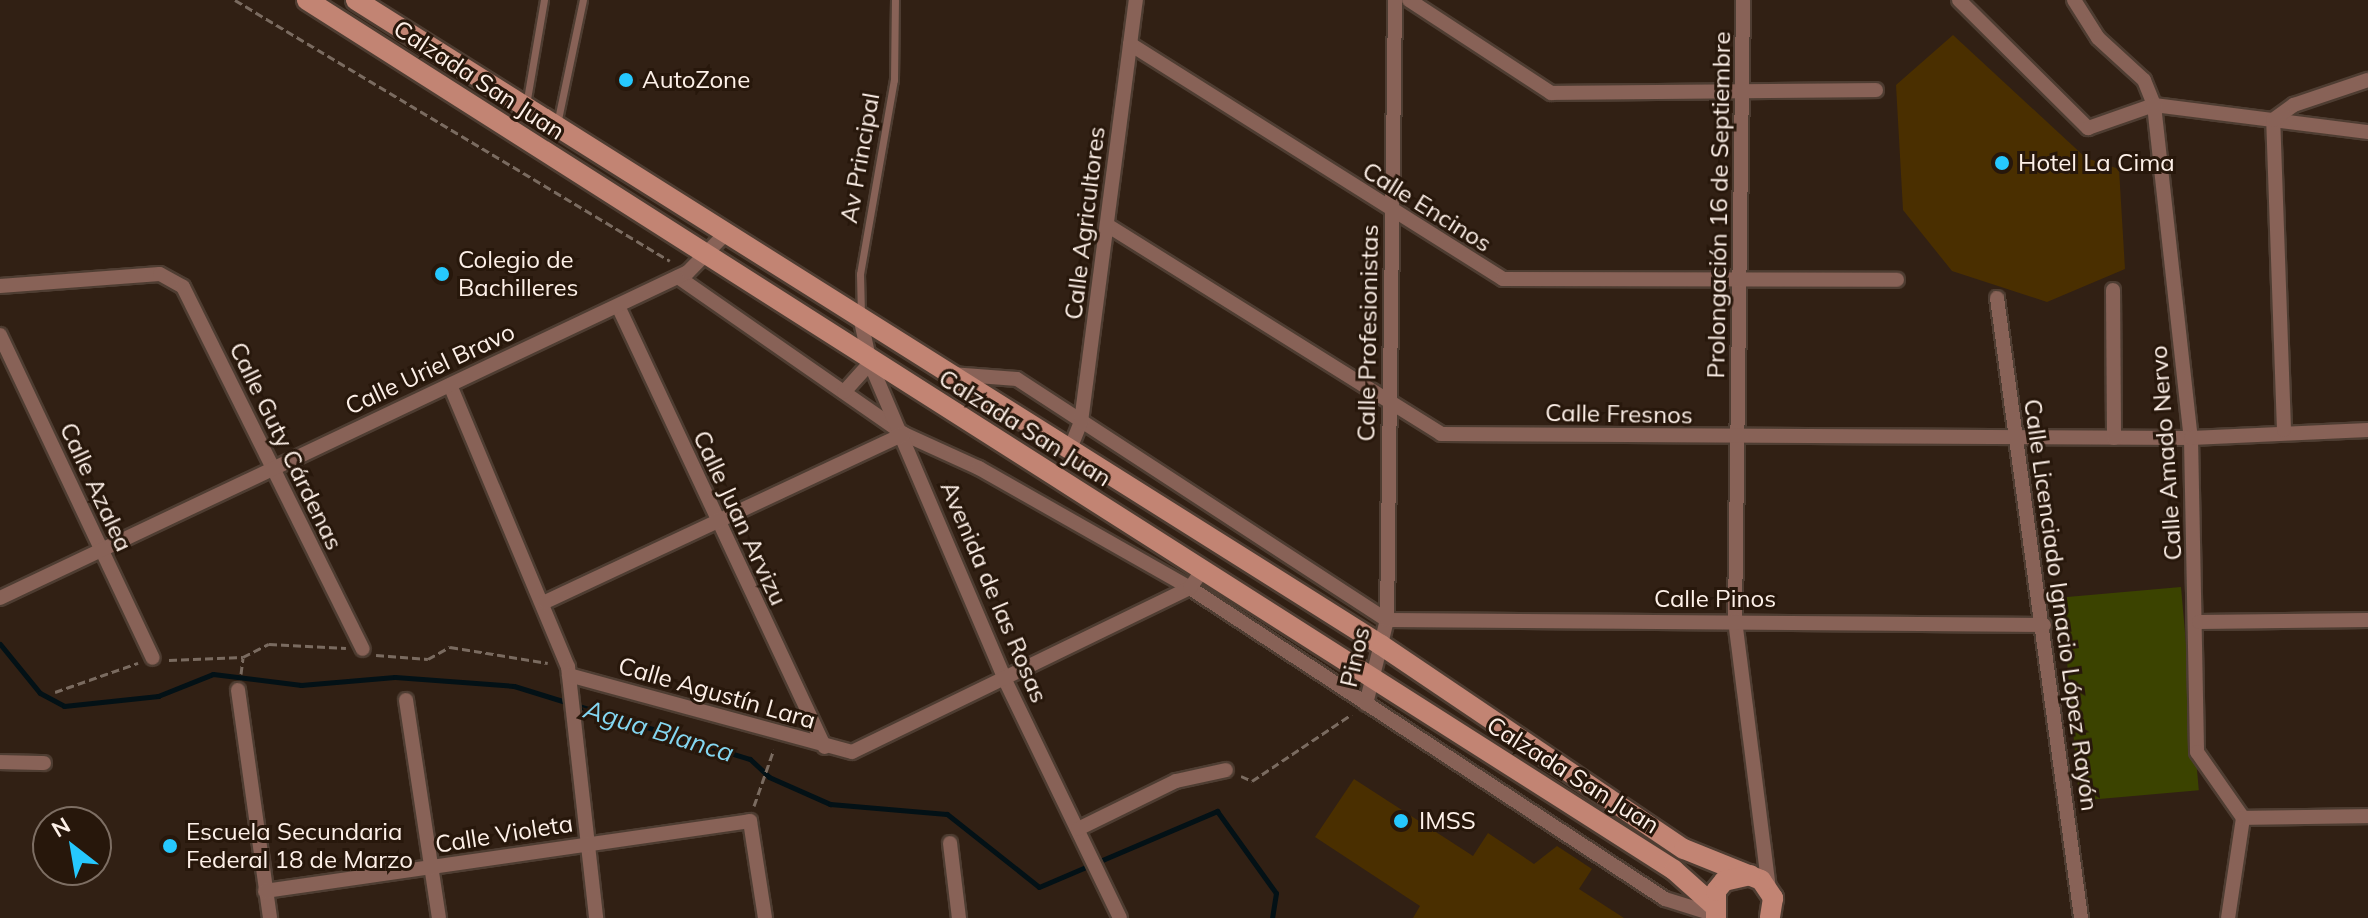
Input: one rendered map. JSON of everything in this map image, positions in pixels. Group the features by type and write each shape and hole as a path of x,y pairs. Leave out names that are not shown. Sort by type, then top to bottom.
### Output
{"main road":[{"name":"Calzada San Juan","path":"307,0 706,260 1674,870 1714,912"},
{"name":"Calzada San Juan","path":"356,0 861,321 1381,645 1684,849 1750,875 1772,908"},
{"path":"1674,870 1684,849"},
{"path":"1714,912 1724,881 1750,875"}],"street":[{"name":"Calle Agricultores","path":"1070,449 1081,422 1136,0"},
{"name":"Calle Profesionistas","path":"1387,620 1395,0"},
{"path":"1409,0 1551,93 1876,90"},
{"name":"Prolongación 16 de Septiembre","path":"1743,0 1746,92 1739,278 1735,620 1772,908"},
{"path":"1959,0 2088,128 2154,105 2368,132"},
{"name":"Calle Amado Nervo","path":"2074,0 2098,38 2144,80 2154,105 2191,438 2199,622 2197,752 2243,818"},
{"name":"Calle Encinos","path":"1130,44 1392,213 1503,279 1897,280"},
{"path":"2273,120 2294,105 2368,80"},
{"path":"2273,120 2284,430"},
{"name":"Calle Fresnos","path":"1107,225 1441,434 2191,438 2284,430 2368,430"},
{"name":"Calle Uriel Bravo","path":"0,598 100,546 683,275 706,260 726,233"},
{"name":"Calle Guty Cárdenas","path":"0,286 160,274 183,287 363,649"},
{"path":"683,275 904,434 979,468 1190,588 1665,899 1714,912"},
{"path":"2113,290 2114,438"},
{"name":"Calle Licenciado Ignacio López Rayón","path":"1997,298 2044,625 2081,918"},
{"name":"Calle Juan Arvizu","path":"618,306 718,525 825,747"},
{"name":"Avenida de las Rosas","path":"861,321 870,363 904,434 1005,680 1110,896"},
{"name":"Calle Azalea","path":"0,335 153,658"},
{"path":"844,392 870,363"},
{"path":"948,374 1017,379 1387,620"},
{"path":"450,385 545,602 568,676 584,844 596,918"},
{"path":"545,602 718,525 904,434"},
{"path":"1005,680 1190,588 1202,571"},
{"name":"Calle Pinos","path":"1387,620 1735,620 2044,625"},
{"name":"Pinos","path":"1366,704 1377,681 1387,620"},
{"path":"2199,622 2368,620"},
{"name":"Calle Agustín Lara","path":"568,676 852,752 1005,680"},
{"path":"238,690 270,918"},
{"path":"406,700 439,918"},
{"path":"0,762 44,763"},
{"path":"1080,834 1176,781 1226,770"},
{"path":"2228,918 2243,818 2368,816"},
{"path":"750,821 765,918"},
{"name":"Calle Violeta","path":"265,891 750,821"},
{"path":"950,843 959,918"},
{"path":"1110,896 1110,918"},
{"path":"1110,896 1120,918"}],"lane":[{"path":"525,107 544,0"},
{"path":"557,127 583,0"},
{"name":"Av Principal","path":"861,321 860,274 894,80 895,0"}],"path":[{"path":"235,0 683,275"},
{"path":"55,692 153,658 202,663 243,657 269,644 363,649 428,659 450,647 568,676"},
{"path":"243,657 243,663"},
{"path":"1226,770 1252,781 1366,704"},
{"path":"750,821 759,785 775,745"}],"green space":[{"path":"2181,587 2199,790 2079,801 2061,597"}],"building":[{"name":"Hotel La Cima","path":"1953,35 2086,158 2119,169 2125,269 2047,302 1952,271 1903,210 1896,85"},
{"path":"1354,779 1473,856 1488,833 1534,864 1557,846 1592,869 1579,889 1624,918 1413,918 1420,906 1315,837"}],"waterway":[{"name":"Agua Blanca","path":"0,644 40,693 64,706 158,696 213,674 301,685 395,677 514,686 750,759 769,777 830,804 947,814 1039,887 1217,811 1276,893 1272,918"}],"place":[{"name":"AutoZone","path":"626,80"},
{"name":"Hotel La Cima","path":"2002,163"},
{"name":"Colegio de Bachilleres","path":"442,274"},
{"name":"IMSS","path":"1401,821"},
{"name":"Escuela Secundaria Federal 18 de Marzo","path":"170,846"}]}
